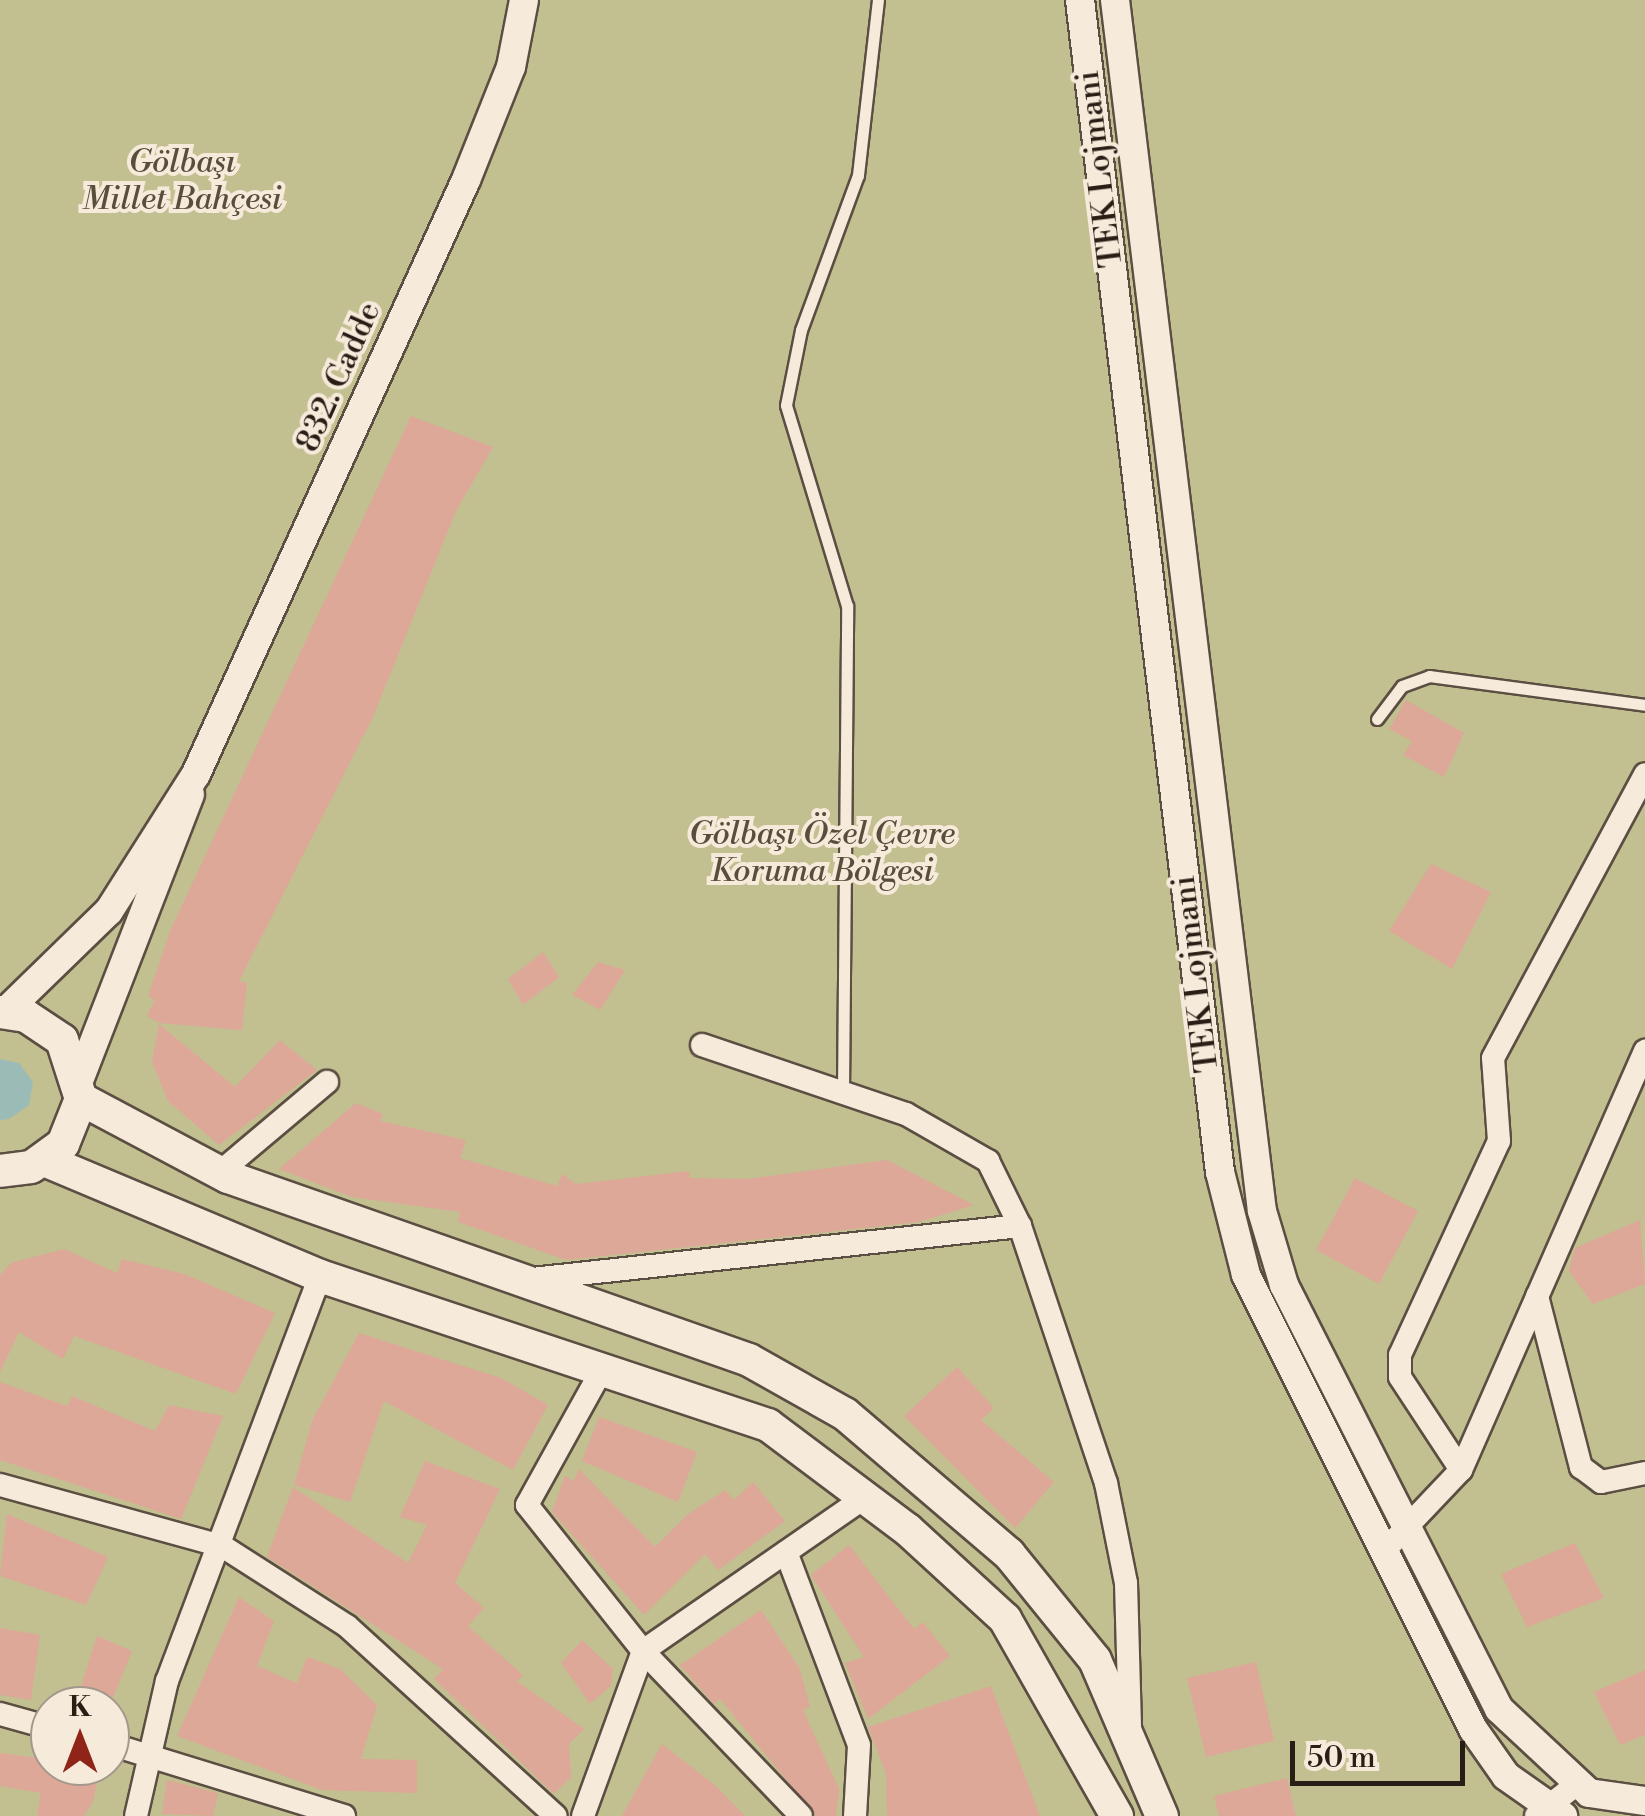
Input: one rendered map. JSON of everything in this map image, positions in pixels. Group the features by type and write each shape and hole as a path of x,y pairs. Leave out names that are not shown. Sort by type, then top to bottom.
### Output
{"main road":[{"path":"2,1012 46,1025 81,1089 220,1172 749,1360 845,1414 1009,1554 1094,1660 1162,1816"},
{"path":"15,1173 76,1123 81,1089"},
{"path":"15,1173 604,1366 768,1425 865,1497 1004,1620 1118,1816"}],"street":[{"name":"832. Cadde","path":"2,1012 109,911 196,774 466,180 511,67 524,0"},
{"name":"TEK Lojmani","path":"1080,0 1220,1172 1246,1275 1474,1729 1506,1776 1549,1813"},
{"name":"TEK Lojmani","path":"1115,0 1262,1211 1284,1284 1499,1709 1578,1784 1645,1801"},
{"name":"832. Cadde","path":"81,1089 175,853 196,774"},
{"path":"1460,1470 1400,1377 1400,1355 1499,1141 1493,1058 1645,774"},
{"path":"702,1045 906,1114 988,1161 1020,1226 1106,1483 1126,1583 1130,1741"},
{"path":"1384,1551 1409,1531 1460,1470 1645,1052"},
{"path":"220,1172 327,1082"},
{"path":"527,1280 1020,1226"},
{"path":"136,1816 167,1681 222,1546 320,1276"},
{"path":"1537,1296 1581,1467 1602,1482 1645,1474"},
{"path":"604,1366 528,1506 643,1651 801,1816"},
{"path":"0,1485 222,1546 346,1626 556,1816"},
{"path":"583,1816 643,1651 865,1497"},
{"path":"786,1552 859,1746 855,1816"},
{"path":"0,1714 30,1722"},
{"path":"130,1749 344,1816"},
{"path":"1549,1813 1578,1784"}],"lane":[{"path":"843,1093 847,606 786,406 801,330 858,175 878,0"},
{"path":"1377,719 1402,686 1429,676 1645,705"}],"green space":[{"name":"Gölbaşı Özel Çevre Koruma Bölgesi","path":"0,0 1645,0 1645,1816 0,1816"}],"water":[{"path":"0,1059 19,1063 33,1082 29,1105 9,1119 0,1120"}],"building":[{"path":"411,416 493,447 456,511 373,717 239,981 247,983 242,1030 159,1023 147,1016 155,1000 148,996 170,931"},
{"path":"1406,700 1464,733 1444,777 1403,755 1412,741 1389,729"},
{"path":"1431,864 1491,892 1452,969 1389,931"},
{"path":"543,952 559,977 523,1005 508,979"},
{"path":"598,962 625,970 600,1010 572,995"},
{"path":"159,1024 235,1087 280,1040 317,1070 219,1145 168,1101 152,1062"},
{"path":"356,1103 383,1114 380,1121 466,1140 460,1158 557,1186 562,1174 576,1184 689,1171 690,1178 747,1179 887,1160 974,1205 919,1222 566,1260 458,1222 460,1212 352,1197 279,1169"},
{"path":"1355,1178 1418,1211 1379,1284 1316,1250"},
{"path":"1640,1220 1645,1284 1593,1304 1569,1271 1575,1248"},
{"path":"64,1249 117,1273 122,1259 184,1274 275,1313 236,1394 74,1336 63,1359 19,1332 0,1372 0,1275 11,1263"},
{"path":"359,1333 501,1378 548,1405 513,1470 384,1401 350,1502 294,1485 312,1421"},
{"path":"957,1367 994,1408 981,1420 1054,1482 1015,1528 904,1416"},
{"path":"0,1382 67,1406 72,1396 155,1431 169,1405 223,1416 181,1519 0,1460"},
{"path":"599,1417 697,1452 678,1502 582,1461"},
{"path":"425,1461 500,1489 455,1583 484,1608 468,1626 523,1675 517,1681 584,1729 569,1744 571,1777 554,1794 434,1679 443,1669 267,1557 293,1487 408,1563 427,1525 400,1517"},
{"path":"579,1469 655,1547 687,1515 725,1490 734,1500 753,1482 785,1521 718,1570 705,1554 644,1615 552,1512 565,1476 574,1481"},
{"path":"7,1514 108,1557 86,1605 0,1576"},
{"path":"1575,1543 1604,1598 1527,1627 1501,1574"},
{"path":"849,1545 914,1629 923,1622 950,1656 868,1719 845,1663 864,1657 811,1575"},
{"path":"239,1597 274,1621 257,1666 297,1683 307,1657 340,1669 377,1705 361,1759 417,1760 417,1793 322,1790 177,1736"},
{"path":"761,1610 800,1669 810,1707 803,1710 839,1789 836,1816 816,1816 720,1699 714,1704 680,1665"},
{"path":"0,1628 40,1635 30,1700 0,1695"},
{"path":"97,1636 132,1651 118,1686 81,1686"},
{"path":"582,1640 613,1669 611,1686 590,1704 561,1663"},
{"path":"1256,1662 1274,1741 1206,1757 1187,1678"},
{"path":"1645,1670 1645,1735 1620,1745 1594,1692"},
{"path":"991,1686 1040,1816 887,1816 886,1773 868,1727"},
{"path":"662,1744 716,1786 745,1816 622,1816"},
{"path":"0,1753 30,1757 30,1786 96,1786 93,1802 84,1816 37,1816 41,1793 0,1786"},
{"path":"1287,1778 1296,1816 1219,1816 1214,1796"},
{"path":"167,1780 218,1793 213,1816 162,1814"}],"park label":[{"name":"Gölbaşı Millet Bahçesi","path":"182,182"}]}
